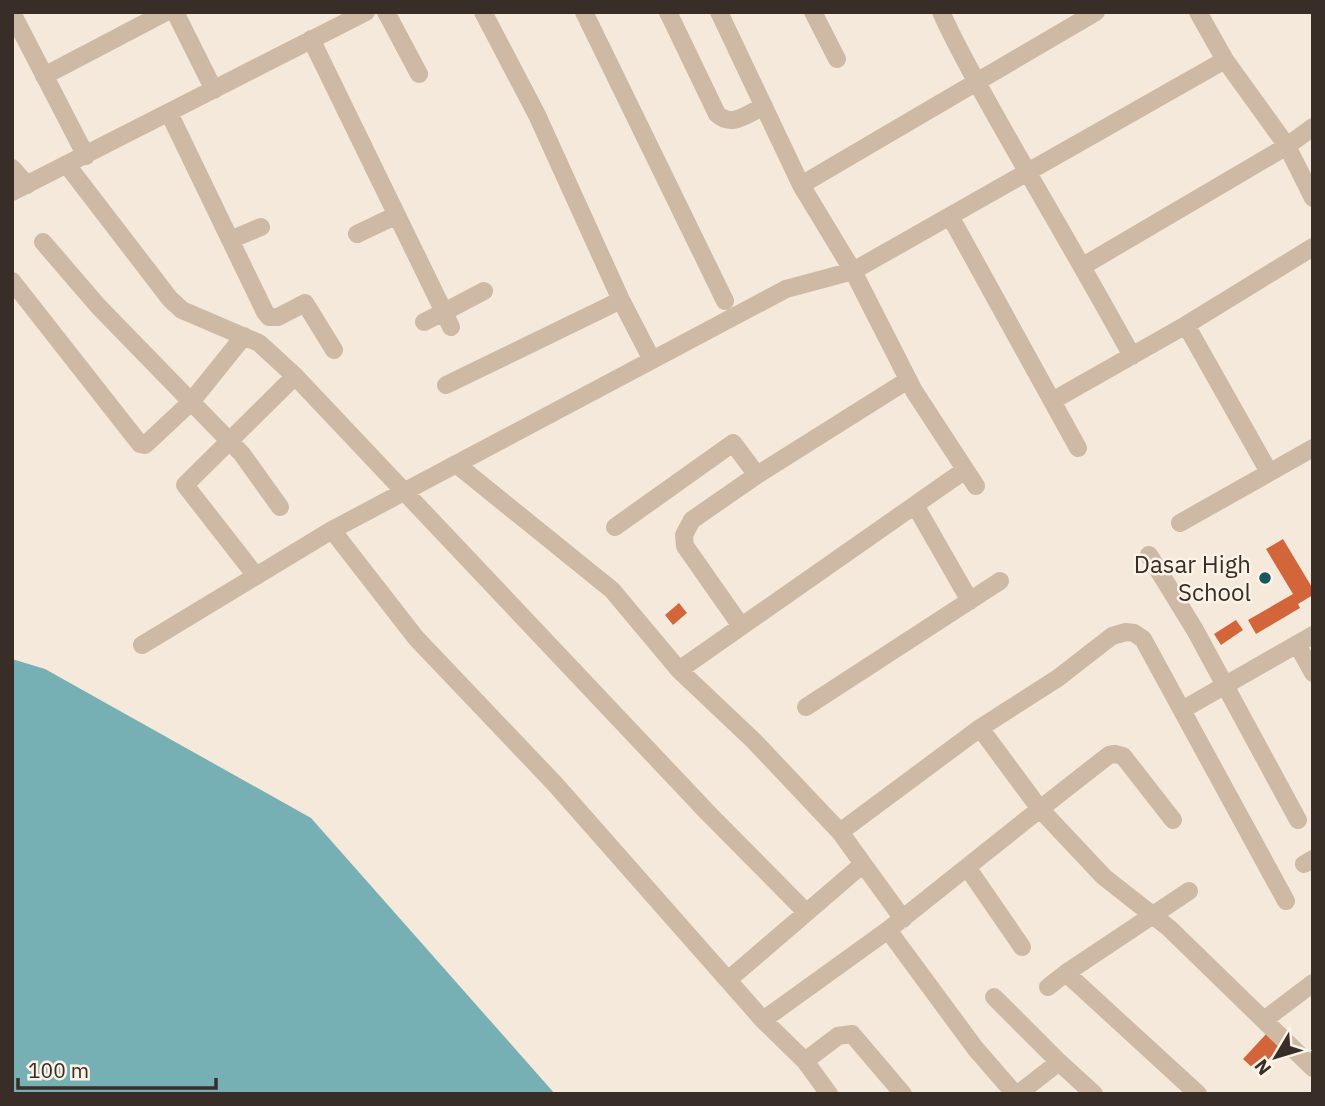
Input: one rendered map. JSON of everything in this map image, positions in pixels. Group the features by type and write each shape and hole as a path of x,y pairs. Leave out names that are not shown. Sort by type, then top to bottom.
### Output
{"street":[{"path":"44,76 166,12"},
{"path":"175,12 214,90"},
{"path":"12,168 19,189 366,12"},
{"path":"387,12 419,74"},
{"path":"483,12 537,116 621,300 652,360"},
{"path":"584,12 725,301"},
{"path":"668,12 717,114 723,120 731,122 764,106"},
{"path":"719,12 801,185 853,271 908,380 976,486"},
{"path":"813,12 837,59"},
{"path":"941,12 977,82 1132,356"},
{"path":"801,185 1096,12"},
{"path":"1198,12 1224,60 1287,146 1313,198"},
{"path":"12,13 86,156"},
{"path":"311,39 447,320"},
{"path":"142,645 332,530 786,289 853,271 1224,60"},
{"path":"169,113 269,317 278,317 305,303 334,350"},
{"path":"1083,266 1287,146 1313,127"},
{"path":"67,166 170,299 182,310 259,343 295,376 709,814 806,912"},
{"path":"357,234 397,215"},
{"path":"950,216 1078,448"},
{"path":"230,240 261,226"},
{"path":"43,242 98,306 242,454 280,507"},
{"path":"1052,401 1186,325 1313,247"},
{"path":"12,281 140,444 145,445 191,402 244,336"},
{"path":"424,322 447,320 484,291"},
{"path":"446,385 621,300"},
{"path":"1186,325 1269,472"},
{"path":"256,576 185,485 295,376"},
{"path":"741,626 685,546 684,535 692,520 757,475 908,380"},
{"path":"615,527 733,443 757,475"},
{"path":"1181,523 1313,448"},
{"path":"456,464 612,590 679,670 754,741 840,832 903,919"},
{"path":"679,670 965,470"},
{"path":"915,505 970,601"},
{"path":"332,530 416,638 555,784 762,1020 805,1061 829,1094"},
{"path":"1149,555 1195,630 1298,820"},
{"path":"806,708 1000,581"},
{"path":"840,832 980,728 1058,678 1112,636 1134,633 1143,639 1286,901"},
{"path":"1182,710 1313,635"},
{"path":"1297,644 1313,673"},
{"path":"980,728 1040,809 1104,877 1155,916 1313,1068"},
{"path":"762,1020 903,919 1109,755 1123,756 1173,820"},
{"path":"728,980 863,864"},
{"path":"967,867 1021,947"},
{"path":"1048,987 1189,891"},
{"path":"888,930 975,1048 1017,1094 1059,1062"},
{"path":"1066,973 1198,1094"},
{"path":"1264,1020 1313,983"},
{"path":"995,997 1094,1094"},
{"path":"805,1061 838,1036 852,1034 902,1094"}],"water":[{"path":"12,659 45,669 311,818 555,1094 12,1094"}],"building":[{"path":"1283,539 1313,589 1313,595 1298,604 1300,608 1256,634 1248,620 1293,594 1266,549"},
{"path":"679,603 687,613 673,625 665,615"},
{"path":"1236,620 1243,630 1221,645 1214,634"},
{"path":"1268,1032 1282,1045 1257,1072 1243,1059"}],"place":[{"name":"Dasar High School","path":"1265,578"}]}
